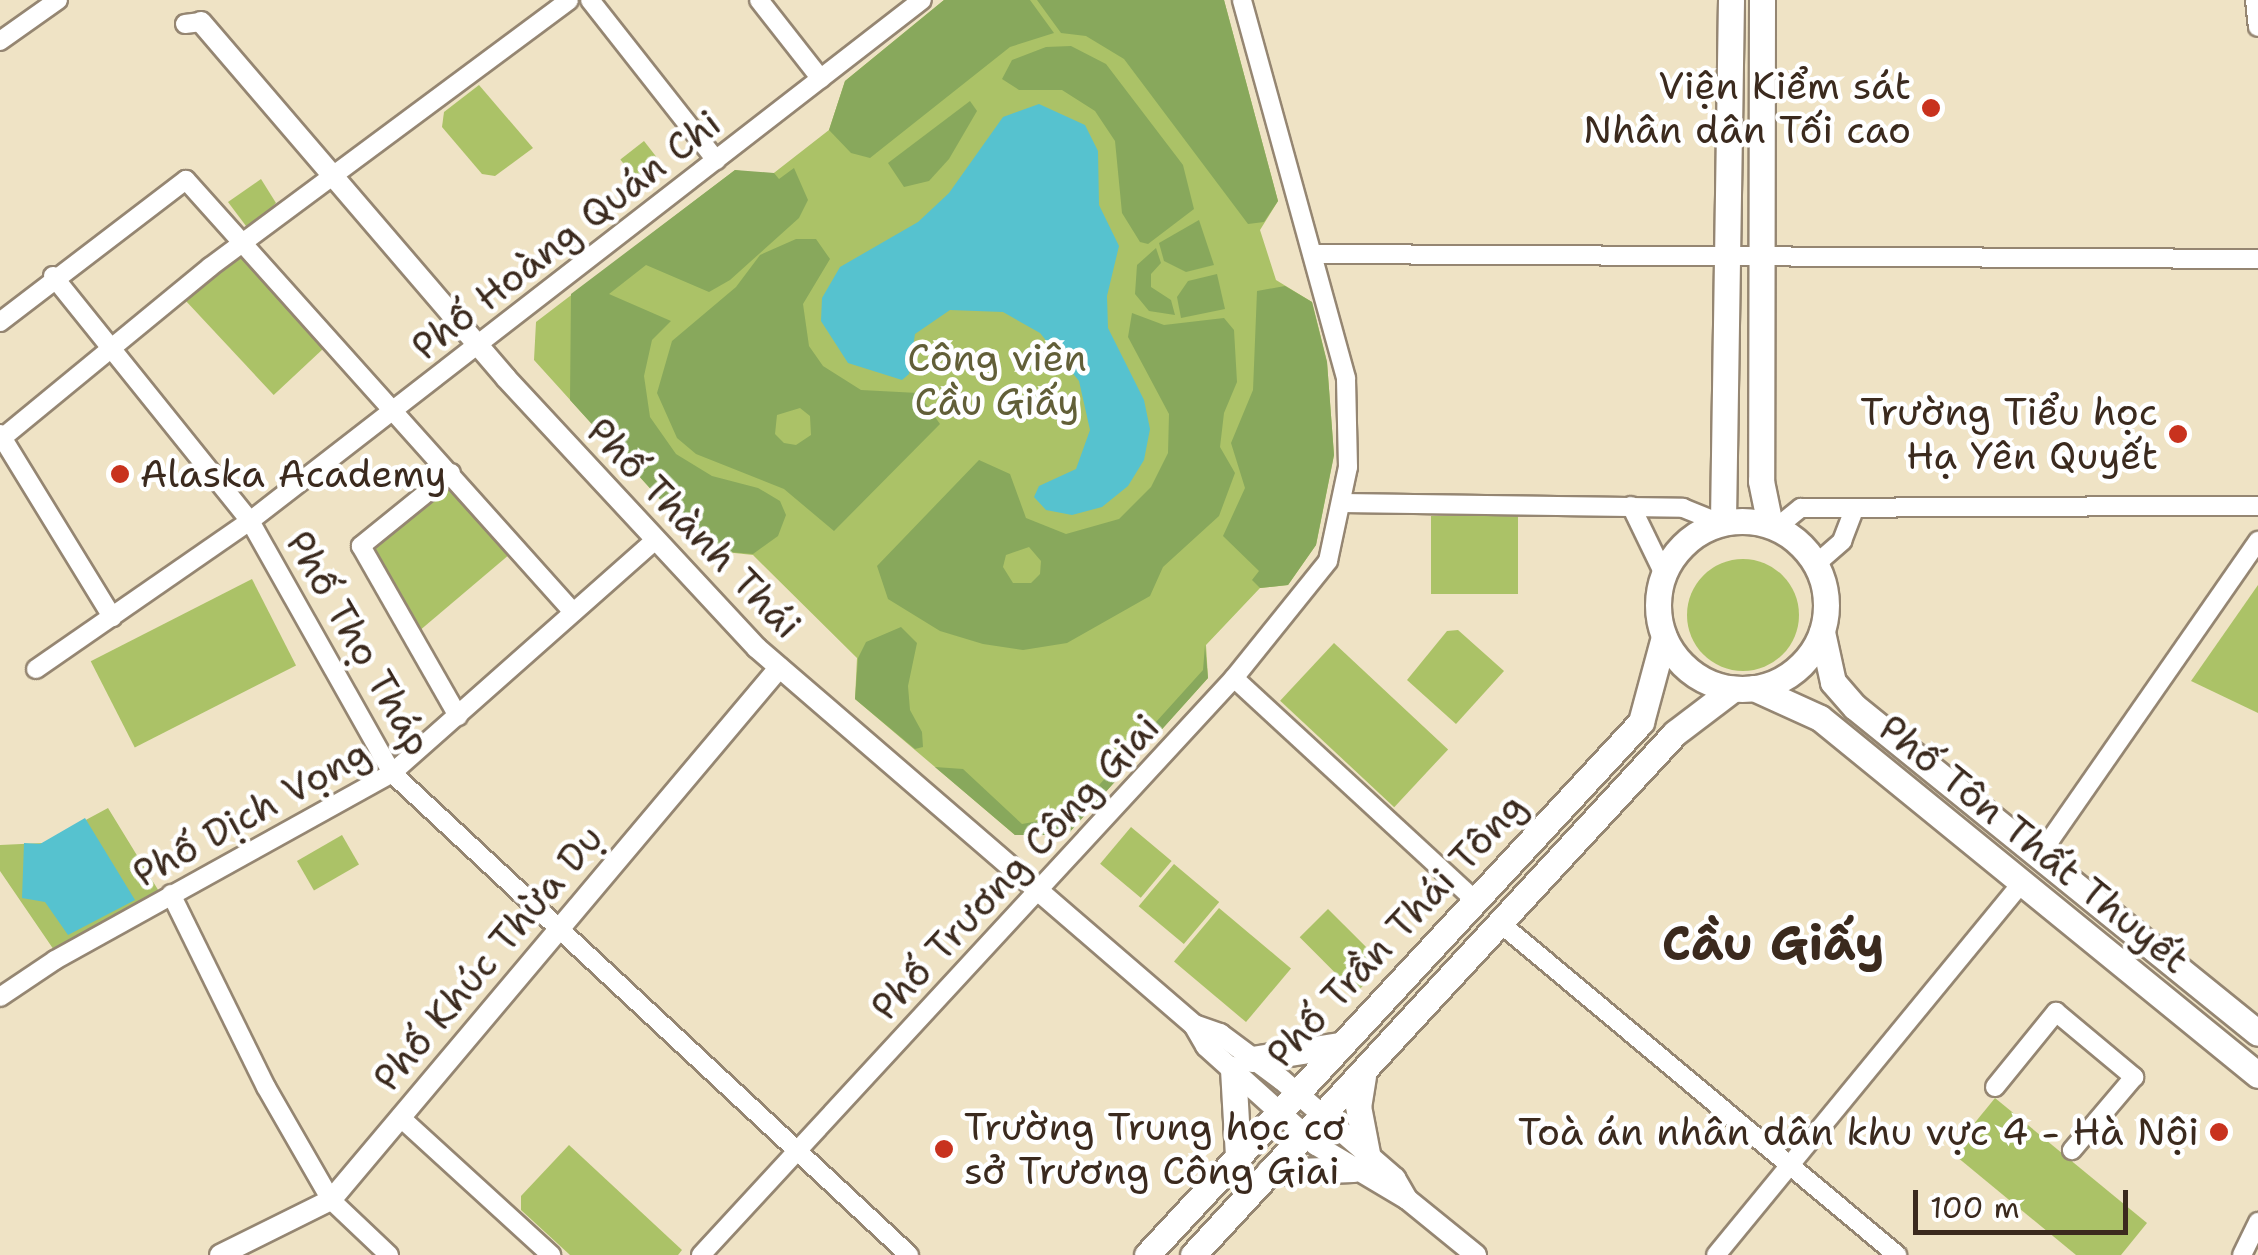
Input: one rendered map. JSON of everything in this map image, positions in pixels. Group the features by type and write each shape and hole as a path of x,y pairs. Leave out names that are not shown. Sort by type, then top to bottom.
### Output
{"main road":[{"path":"1720,521 1725,481 1731,256 1731,0"},
{"path":"1762,0 1761,481 1773,527"},
{"path":"1725,481 1761,481"},
{"path":"1720,521 1773,527 1816,564 1826,596 1822,632 1788,675 1743,688 1686,668 1664,637 1657,605 1664,572 1684,543 1720,521"},
{"name":"Phố Tôn Thất Thuyết","path":"1822,632 1833,682 1846,698 2258,1033"},
{"name":"Phố Trần Thái Tông","path":"1147,1255 1646,713 1664,637"},
{"name":"Phố Tôn Thất Thuyết","path":"1743,688 1820,718 2258,1075"},
{"name":"Phố Trần Thái Tông","path":"1193,1255 1363,1076 1675,733 1743,688"},
{"path":"1646,713 1675,733"},
{"path":"2058,912 2077,887"},
{"path":"1238,1155 1242,1064 1339,1046"},
{"path":"1269,1172 1360,1161 1358,1106 1363,1076"}],"street":[{"path":"0,41 58,0"},
{"path":"112,617 1,436 246,244 569,0"},
{"path":"590,0 716,160"},
{"path":"759,0 821,79"},
{"name":"Phố Hoàng Quán Chi","path":"36,668 250,520 922,0"},
{"name":"Phố Trương Công Giai","path":"701,1255 1234,678 1321,573 1342,503 1350,437 1346,378 1242,0"},
{"path":"2254,0 2258,27"},
{"name":"Phố Thành Thái","path":"193,23 336,176 652,543 780,668 1036,894 1194,1025 1242,1064 1296,1092 1325,1116 1360,1161"},
{"path":"0,322 53,276 186,180 396,408 573,612"},
{"path":"1313,254 2258,259"},
{"name":"Phố Thọ Tháp","path":"53,276 114,346 250,520 392,773 909,1255"},
{"path":"451,473 361,546 458,716"},
{"path":"1342,503 1683,508 1720,521"},
{"path":"1630,506 1664,572"},
{"path":"1773,527 1801,508 2258,506"},
{"path":"1816,564 1842,541 1854,509"},
{"path":"2039,856 2258,541"},
{"name":"Phố Dịch Vọng","path":"0,998 171,894 392,773 652,543"},
{"name":"Phố Khúc Thừa Dụ","path":"220,1255 331,1200 780,668"},
{"path":"1234,678 1476,900"},
{"path":"1716,1255 2022,883"},
{"path":"171,894 266,1087 331,1200 389,1255"},
{"path":"1500,923 1897,1255"},
{"path":"1995,1087 2056,1012 2134,1077 2072,1150"},
{"name":"Phố Thành Thái","path":"1242,1064 1278,1112 1306,1135 1360,1161"},
{"path":"400,1117 551,1255"},
{"path":"1360,1161 1476,1255"},
{"path":"2242,1255 2258,1222"}],"green space":[{"name":"Công viên Cầu Giấy","path":"944,0 1224,0 1278,201 1260,230 1276,280 1312,302 1327,362 1334,455 1316,545 1288,585 1260,588 1206,645 1208,678 1067,835 1015,835 855,699 857,658 753,555 706,550 534,360 536,322 735,170 770,176 829,130 845,81"},
{"path":"944,0 1030,0 1054,33 1010,47 870,158 851,153 829,130 845,81"},
{"path":"1037,0 1224,0 1278,201 1264,222 1248,224 1124,59 1086,36 1061,33"},
{"path":"1071,46 1106,64 1183,165 1194,209 1148,244 1140,242 1122,213 1115,141 1095,111 1062,90 1019,90 1002,79 1012,60 1046,47"},
{"path":"479,85 533,148 495,176 482,174 442,127 444,112"},
{"path":"970,101 977,111 949,159 929,181 904,187 888,163"},
{"path":"644,141 667,170 643,189 620,159"},
{"path":"794,168 808,200 799,218 730,280 709,292 646,265 609,294 671,321 652,340 644,376 650,417 676,454 712,476 758,488 780,501 786,515 778,536 753,554 706,550 570,400 571,294 735,170 774,173 779,179"},
{"path":"261,179 276,203 249,230 228,202"},
{"path":"1199,220 1214,265 1186,272 1164,261 1159,243"},
{"path":"796,239 816,239 830,259 803,304 809,346 823,366 861,390 918,393 940,424 834,531 784,489 696,454 677,438 657,393 672,341 736,287 760,255","holes":["800,408 810,416 811,435 796,445 784,443 775,434 777,415"]},
{"path":"245,244 334,339 274,395 185,300"},
{"path":"1156,248 1161,263 1151,274 1151,287 1171,300 1175,315 1149,311 1135,294 1137,265"},
{"path":"1217,274 1225,309 1181,318 1177,297 1188,281"},
{"path":"1285,286 1312,302 1327,362 1334,455 1316,545 1288,585 1260,588 1252,580 1259,571 1223,536 1245,488 1231,443 1253,390 1257,291"},
{"path":"1132,313 1164,325 1224,318 1234,330 1237,382 1224,413 1220,447 1235,473 1219,516 1163,567 1150,596 1067,643 1023,650 983,644 940,631 888,599 877,566 979,460 1010,474 1026,518 1066,534 1119,519 1151,487 1168,453 1169,414 1128,337","holes":["1029,547 1041,561 1040,574 1031,583 1013,583 1003,567 1006,555"]},
{"path":"451,473 517,548 412,637 365,539"},
{"path":"1431,516 1518,516 1518,594 1431,594"},
{"path":"1743,559 1764,563 1782,576 1795,594 1799,615 1795,636 1782,654 1764,667 1743,671 1722,667 1704,654 1691,636 1687,615 1691,594 1704,576 1722,563"},
{"path":"252,579 296,665 135,748 91,661"},
{"path":"2258,585 2258,713 2191,681"},
{"path":"901,627 917,643 908,686 910,710 922,732 923,747 915,749 855,699 858,658 866,642"},
{"path":"1458,630 1504,671 1456,724 1407,680 1447,631"},
{"path":"1334,643 1448,749 1394,807 1280,701"},
{"path":"1205,645 1208,678 1067,835 1015,835 935,767 963,769 1022,824 1072,815 1203,670"},
{"path":"108,808 160,893 56,953 0,871 0,845 43,843"},
{"path":"1131,827 1172,861 1141,898 1100,864"},
{"path":"342,835 359,864 314,890 297,861"},
{"path":"1174,864 1219,902 1184,944 1139,906"},
{"path":"1219,908 1291,968 1246,1022 1174,962"},
{"path":"1328,909 1384,965 1356,993 1300,937"},
{"path":"1995,1098 2147,1223 2121,1255 2076,1255 1951,1152"},
{"path":"569,1145 682,1250 678,1255 570,1255 521,1210 521,1196"}],"water":[{"path":"1039,104 1085,125 1098,151 1099,205 1119,246 1107,296 1108,328 1144,400 1150,429 1144,460 1128,486 1102,507 1072,515 1046,510 1034,497 1039,486 1076,469 1090,430 1079,381 1040,333 1003,312 950,310 915,334 909,374 902,380 848,363 821,321 822,298 840,267 918,222 949,193 1003,117"},
{"path":"85,818 135,900 68,935 45,902 22,898 24,843 40,844"}],"place":[{"name":"Viện Kiểm sát Nhân dân Tối cao","path":"1931,108"},
{"name":"Trường Tiểu học Hạ Yên Quyết","path":"2178,434"},
{"name":"Alaska Academy","path":"120,474"},
{"name":"Toà án nhân dân khu vực 4 - Hà Nội","path":"2219,1132"},
{"name":"Trường Trung học cơ sở Trương Công Giai","path":"944,1149"}],"district":[{"name":"Cầu Giấy","path":"1773,944"}]}
